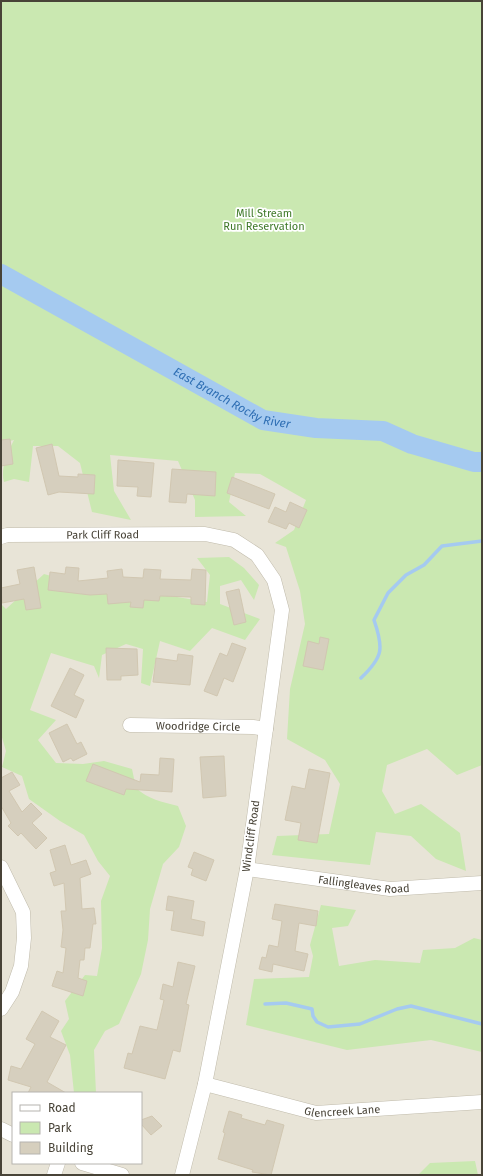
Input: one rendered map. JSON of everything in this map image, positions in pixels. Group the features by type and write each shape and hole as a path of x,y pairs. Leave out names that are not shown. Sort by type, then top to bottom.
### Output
{"street":[{"name":"Park Cliff Road","path":"1,537 7,535 205,534"},
{"name":"Windcliff Road","path":"182,1175 205,1084 247,869 282,610 274,580 257,555 234,540 205,534"},
{"name":"Woodridge Circle","path":"130,725 253,727 266,729"},
{"path":"1,867 5,885 23,912 24,938 21,966 12,992 1,1009"},
{"name":"Fallingleaves Road","path":"247,869 390,890 482,883"},
{"name":"Glencreek Lane","path":"205,1084 316,1113 482,1102"},
{"path":"1,1129 12,1134"},
{"path":"54,1175 58,1164"},
{"path":"85,1164 122,1175"}],"shaded area":[{"path":"1,434 253,463 482,507 482,1175 1,1175"}],"green space":[{"name":"Mill Stream Run Reservation","path":"1,1 482,1 482,765 457,775 427,749 387,765 382,791 395,814 421,804 460,833 466,871 436,859 411,836 376,832 370,865 272,855 277,836 329,834 340,784 325,760 287,739 290,689 305,624 300,591 286,547 275,543 294,530 306,500 260,474 235,473 229,502 246,516 195,517 195,500 178,461 110,455 114,491 131,520 92,512 80,463 58,446 33,446 29,482 14,479 4,482 4,466 14,440 1,443"},
{"path":"229,557 244,568 259,585 254,600 241,580 220,586 220,604 260,619 245,640 212,628 190,651 160,641 150,686 141,683 143,649 126,644 102,655 99,678 94,666 51,653 30,710 56,720 38,740 56,763 83,764 104,761 132,769 136,788 150,797 178,806 186,826 179,847 163,864 150,909 148,940 141,974 119,1024 105,1031 94,1050 96,1092 74,1092 70,1055 61,1031 69,1019 65,1001 85,975 97,976 102,948 101,901 110,876 98,861 84,835 60,821 29,799 22,776 2,767 6,751 1,734 1,604 6,609 44,574 83,585 165,595 207,602 210,575 197,558"},
{"path":"321,905 356,910 348,926 332,928 339,966 375,960 420,963 423,950 455,948 474,938 482,940 482,1052 431,1040 347,1050 246,1025 254,979 309,977 313,956 310,945"},
{"path":"475,1161 478,1175 418,1175 430,1163"}],"building":[{"path":"10,439 13,464 1,466 1,440"},
{"path":"52,444 59,476 78,477 78,474 95,475 94,494 59,492 48,495 36,448"},
{"path":"118,460 154,463 151,497 137,496 138,487 117,486"},
{"path":"172,469 216,472 215,496 187,494 186,503 169,502"},
{"path":"232,477 275,494 269,509 227,493"},
{"path":"290,502 307,510 299,528 289,523 286,529 268,522 275,507 286,512"},
{"path":"34,567 41,608 26,610 24,599 2,603 1,588 20,584 17,570"},
{"path":"66,567 79,568 78,581 108,578 107,571 122,569 123,577 143,578 144,569 161,570 160,579 191,580 192,569 206,570 205,605 191,604 191,597 160,596 159,601 144,600 143,608 130,607 131,602 108,604 107,594 90,595 48,590 50,572 65,574"},
{"path":"239,589 246,622 234,625 226,592"},
{"path":"320,637 329,639 323,670 303,666 308,641 319,644"},
{"path":"232,643 246,648 233,682 224,678 217,696 204,691 220,653 227,656"},
{"path":"106,648 137,649 138,675 121,676 121,680 107,680"},
{"path":"178,654 193,656 190,685 153,682 156,658 177,661"},
{"path":"70,668 84,675 74,695 84,700 76,718 51,706"},
{"path":"67,724 77,744 81,742 87,754 73,761 71,758 63,762 49,733"},
{"path":"224,756 226,796 203,798 200,757"},
{"path":"160,758 174,759 172,792 126,789 124,795 86,781 93,764 140,782 141,774 159,775"},
{"path":"309,769 330,773 317,843 298,840 301,823 285,820 292,786 305,789"},
{"path":"12,772 20,785 9,791 22,812 31,803 42,814 32,823 47,838 36,849 21,833 18,836 8,826 11,823 1,806 1,778"},
{"path":"65,845 71,865 86,860 91,874 80,878 82,909 94,908 96,924 93,924 90,948 85,948 84,960 80,960 78,978 87,981 83,996 52,986 57,971 63,973 66,948 61,947 63,930 61,911 66,911 64,883 54,886 50,873 56,871 50,850"},
{"path":"194,852 214,860 206,881 191,875 193,869 188,867"},
{"path":"168,896 194,901 191,919 205,922 203,936 171,930 174,911 166,910"},
{"path":"275,904 318,911 316,926 299,923 295,951 308,954 304,971 273,964 272,972 259,969 262,957 266,958 269,945 278,947 282,921 272,919"},
{"path":"178,962 195,966 186,1004 189,1005 180,1052 173,1050 165,1079 124,1068 128,1053 132,1054 140,1026 157,1030 164,1000 160,999 163,984 173,987"},
{"path":"42,1011 59,1021 50,1037 66,1045 47,1082 64,1092 28,1092 31,1087 8,1080 11,1066 21,1069 35,1044 26,1039"},
{"path":"229,1111 242,1115 241,1118 265,1125 267,1120 284,1125 271,1175 252,1172 253,1170 218,1159"},
{"path":"152,1116 162,1126 151,1135 142,1125 142,1120"}],"waterway":[{"name":"East Branch Rocky River","path":"1,274 263,420 316,428 383,431 412,444 474,462 482,462"},
{"path":"361,678 374,664 380,652 379,638 374,620 388,593 406,575 424,565 442,546 482,541"},
{"path":"265,1004 286,1003 312,1009 313,1016 317,1022 328,1027 360,1024 397,1009 411,1006 482,1024"}]}
